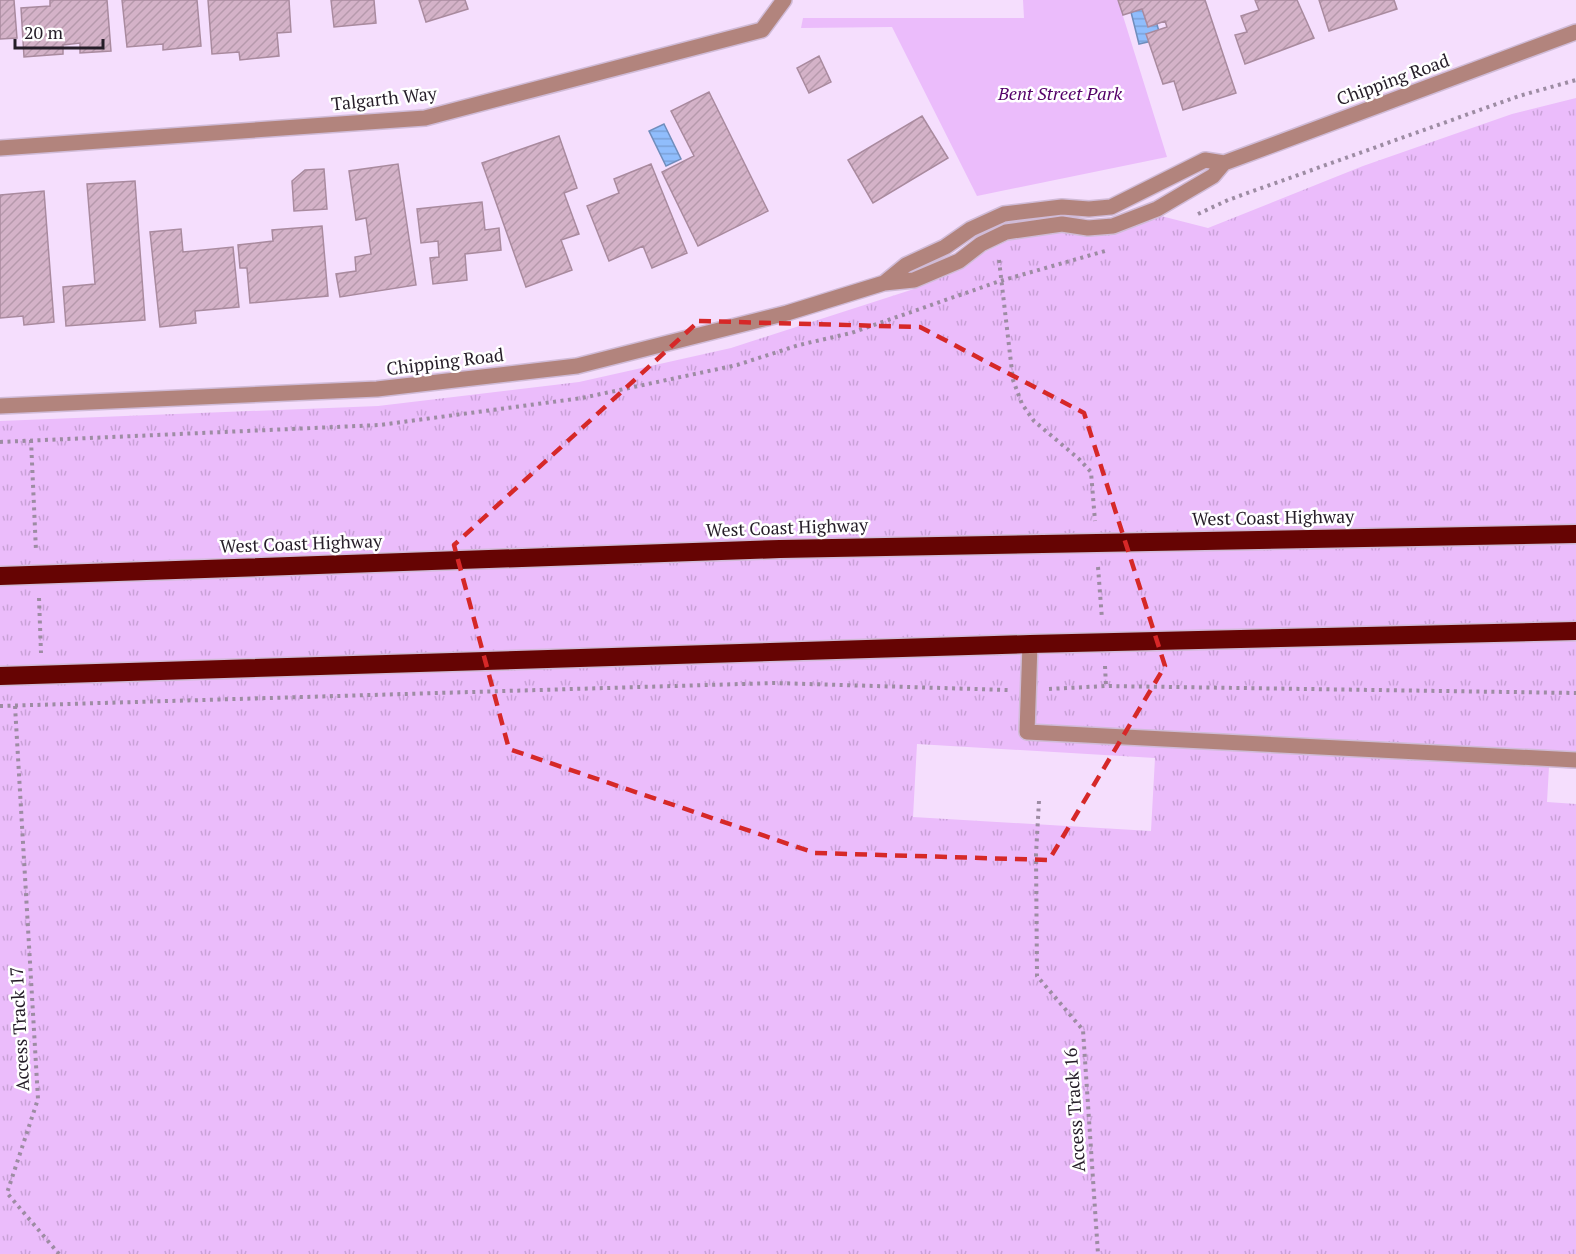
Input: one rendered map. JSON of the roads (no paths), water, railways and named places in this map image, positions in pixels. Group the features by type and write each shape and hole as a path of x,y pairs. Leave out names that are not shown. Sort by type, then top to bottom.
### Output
{"highway":[{"name":"West Coast Highway","path":"0,576 768,549 1576,534"},
{"path":"0,676 1030,644 1576,631"}],"street":[{"name":"Talgarth Way","path":"0,148 425,118 762,30 784,0"},
{"name":"Chipping Road","path":"0,406 377,389 577,366 788,313 884,283 914,280 959,261 981,244 1006,232 1062,224 1088,228 1113,226 1157,209 1213,176 1224,163 1576,32"},
{"name":"Chipping Road","path":"884,283 906,265 945,248 971,229 1004,213 1062,207 1089,209 1112,207 1205,160 1224,163"},
{"path":"1030,644 1027,732 1576,760"}],"water":[{"path":"1152,6 1161,39 1139,44 1131,12"},
{"path":"664,124 681,159 666,166 649,131"}],"park label":[{"name":"Bent Street Park","path":"1060,94"}]}
